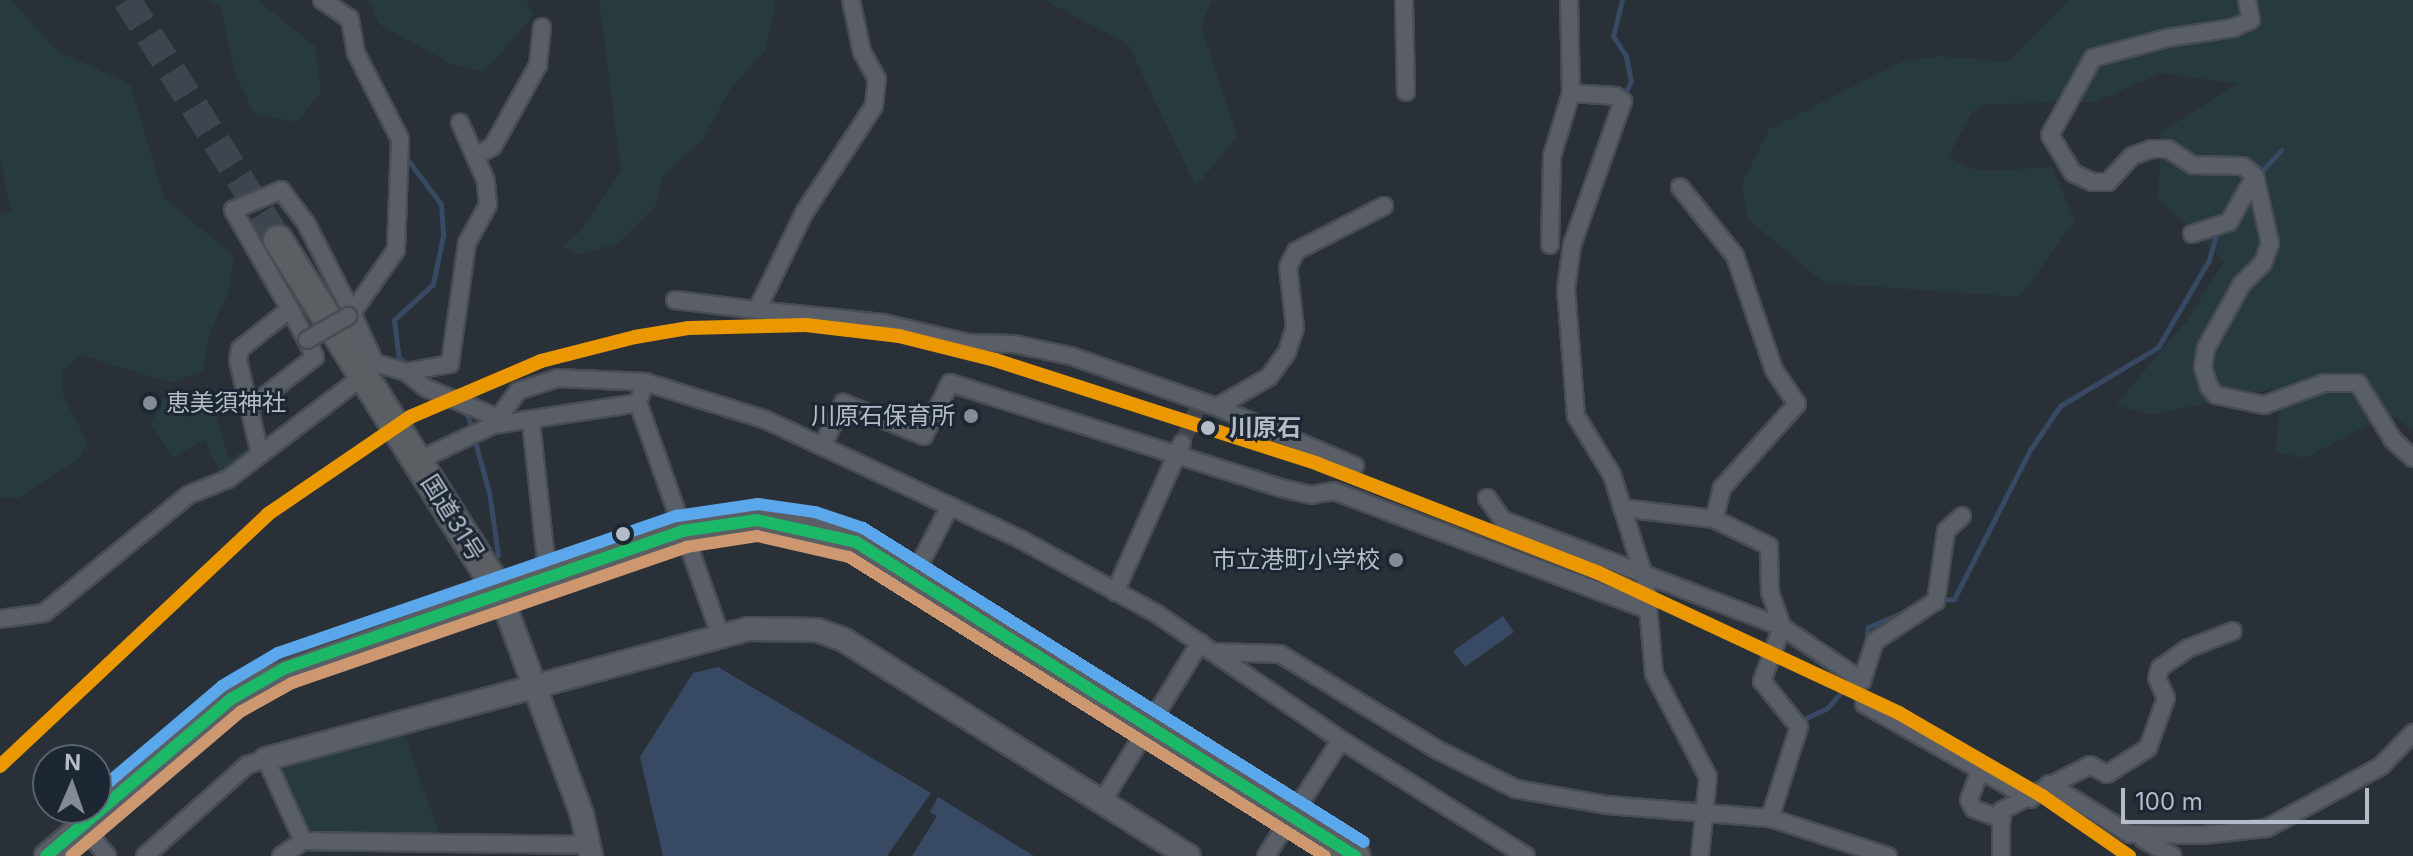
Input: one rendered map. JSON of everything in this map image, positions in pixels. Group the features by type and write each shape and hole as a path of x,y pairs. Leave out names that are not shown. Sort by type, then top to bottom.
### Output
{"highway":[{"name":"国道31号","path":"278,240 500,593"},
{"path":"500,593 682,531 779,522 856,542 1355,856"}],"street":[{"path":"307,340 350,314 396,250 399,150 356,53 350,19 322,0"},
{"path":"757,310 804,213 874,106 877,79 862,52 851,0"},
{"path":"1404,0 1406,92"},
{"path":"1550,245 1552,156 1571,93 1569,0"},
{"path":"2247,0 2251,20 2233,28 2167,38 2093,58 2050,135 2073,173 2092,182 2108,182 2132,156 2151,149 2168,149 2193,165 2243,166 2255,176 2270,243 2263,263 2242,284 2206,348 2203,367 2209,387 2216,395 2264,405 2324,383 2358,383 2393,440 2413,458"},
{"path":"476,156 493,146 538,65 542,27"},
{"path":"1571,93 1616,96 1623,101 1572,245 1566,289 1576,416 1612,475 1622,508 1641,571 1654,674 1704,763 1706,812 1700,856"},
{"path":"249,408 315,357 233,210 274,189 281,190 306,223 375,363 411,370 450,364 467,243 488,205 486,181 460,123"},
{"path":"2192,234 2229,222 2255,176"},
{"path":"1680,187 1735,256 1774,370 1797,404 1722,488 1714,519"},
{"path":"1217,407 1269,377 1287,352 1295,328 1288,267 1296,251 1384,206"},
{"path":"675,300 883,323 978,344 1014,344 1071,356 1217,407 1355,466"},
{"path":"260,454 240,349 290,309"},
{"path":"411,370 426,388 484,426 531,422 638,403"},
{"path":"0,619 44,613 188,495 228,479 363,376"},
{"path":"417,461 484,426 518,391 558,378 645,382 766,420 950,506 1115,592 1216,652 1341,740 1526,856"},
{"path":"645,382 638,403 721,637"},
{"path":"823,445 843,403 924,436 950,383 1180,449 1311,495 1334,491 1647,609"},
{"path":"531,422 548,578"},
{"path":"1115,592 1180,449"},
{"path":"1487,498 1503,520 1782,627 1862,681 1875,641 1936,601 1946,531 1962,516"},
{"path":"913,577 950,506"},
{"path":"1622,508 1714,519 1769,546 1770,592 1782,627 1762,681 1799,727 1770,818"},
{"path":"46,856 231,699 260,681 500,593 537,686 590,850 303,841 281,856"},
{"path":"145,856 247,765 721,637 777,626 817,630 844,640 1189,856"},
{"path":"2001,856 2001,811 2031,799 2049,784 2090,765 2107,774 2148,748 2166,698 2157,678 2160,668 2189,648 2233,631"},
{"path":"1103,800 1146,725 1200,643"},
{"path":"1216,652 1280,654 1436,749 1516,789 1607,805 1770,818 1888,856"},
{"path":"1864,704 2031,799"},
{"path":"2130,834 2203,835 2267,828 2381,766 2413,733"},
{"path":"1266,856 1288,816 1341,740"},
{"path":"266,759 303,841"},
{"path":"1980,770 1969,800 1974,809 2002,819"},
{"path":"2049,784 2130,834 2173,856"},
{"path":"82,825 107,856"}],"green space":[{"path":"0,0 11,0 57,51 130,84 164,198 234,256 229,291 210,332 203,370 172,383 80,355 63,370 63,395 87,442 80,458 18,498 0,497 0,214 11,211 0,157"},
{"path":"207,0 258,0 315,46 321,92 297,122 254,114 236,76 220,6"},
{"path":"369,0 526,0 534,15 484,72 451,64 379,24"},
{"path":"599,0 776,0 766,50 732,86 703,139 662,177 656,205 618,243 580,255 562,246 582,230 621,170"},
{"path":"1044,0 1212,0 1201,25 1237,136 1196,187 1128,44"},
{"path":"2069,0 2413,0 2413,430 2390,414 2305,458 2276,452 2281,387 2151,415 2116,405 2188,319 2224,261 2158,199 2161,132 2237,84 2161,73 2096,102 1987,104 1972,112 1948,157 1979,171 2052,167 2075,220 2020,297 1824,283 1748,219 1742,183 1769,129 1904,61 1941,56 2008,62"},
{"path":"207,385 229,459 255,444 258,453 222,478 205,439 172,458 151,423 164,397 200,410"},
{"path":"401,725 442,841 305,839 269,761"}],"water":[{"path":"1503,616 1514,632 1465,667 1453,651"},
{"path":"718,667 931,793 887,856 663,856 640,757 693,673"},
{"path":"938,797 1034,856 912,856 937,816 930,812"}],"waterway":[{"path":"1622,0 1613,36 1626,56 1631,81 1624,96"},
{"path":"2258,175 2281,150"},
{"path":"404,155 441,204 443,236 433,284 394,320 399,358 411,367"},
{"path":"1941,600 1954,599 2030,450 2060,406 2158,347 2209,260 2216,234"},
{"path":"460,409 468,416 489,492 498,555"},
{"path":"1866,648 1868,627 1909,610"},
{"path":"1806,718 1827,708 1853,679"}],"tunnel":[{"path":"127,0 278,240"},
{"path":"1182,443 1200,402"}],"transit line":[{"path":"0,766 268,514 410,417 541,361 635,337 689,328 806,325 899,336 995,360 1318,464 1599,573 1899,713 2042,796 2129,856"},
{"path":"112,779 222,686 278,653 677,516 758,504 815,512 863,528 1364,842"},
{"path":"46,856 231,699 285,668 682,531 757,520 856,542 1355,856"},
{"path":"71,856 240,712 292,683 686,547 757,536 849,557 1325,856"}],"place":[{"name":"恵美須神社","path":"150,403"},
{"name":"川原石保育所","path":"971,416"},
{"name":"川原石","path":"1208,428"},
{"name":"市立港町小学校","path":"1396,560"}]}
